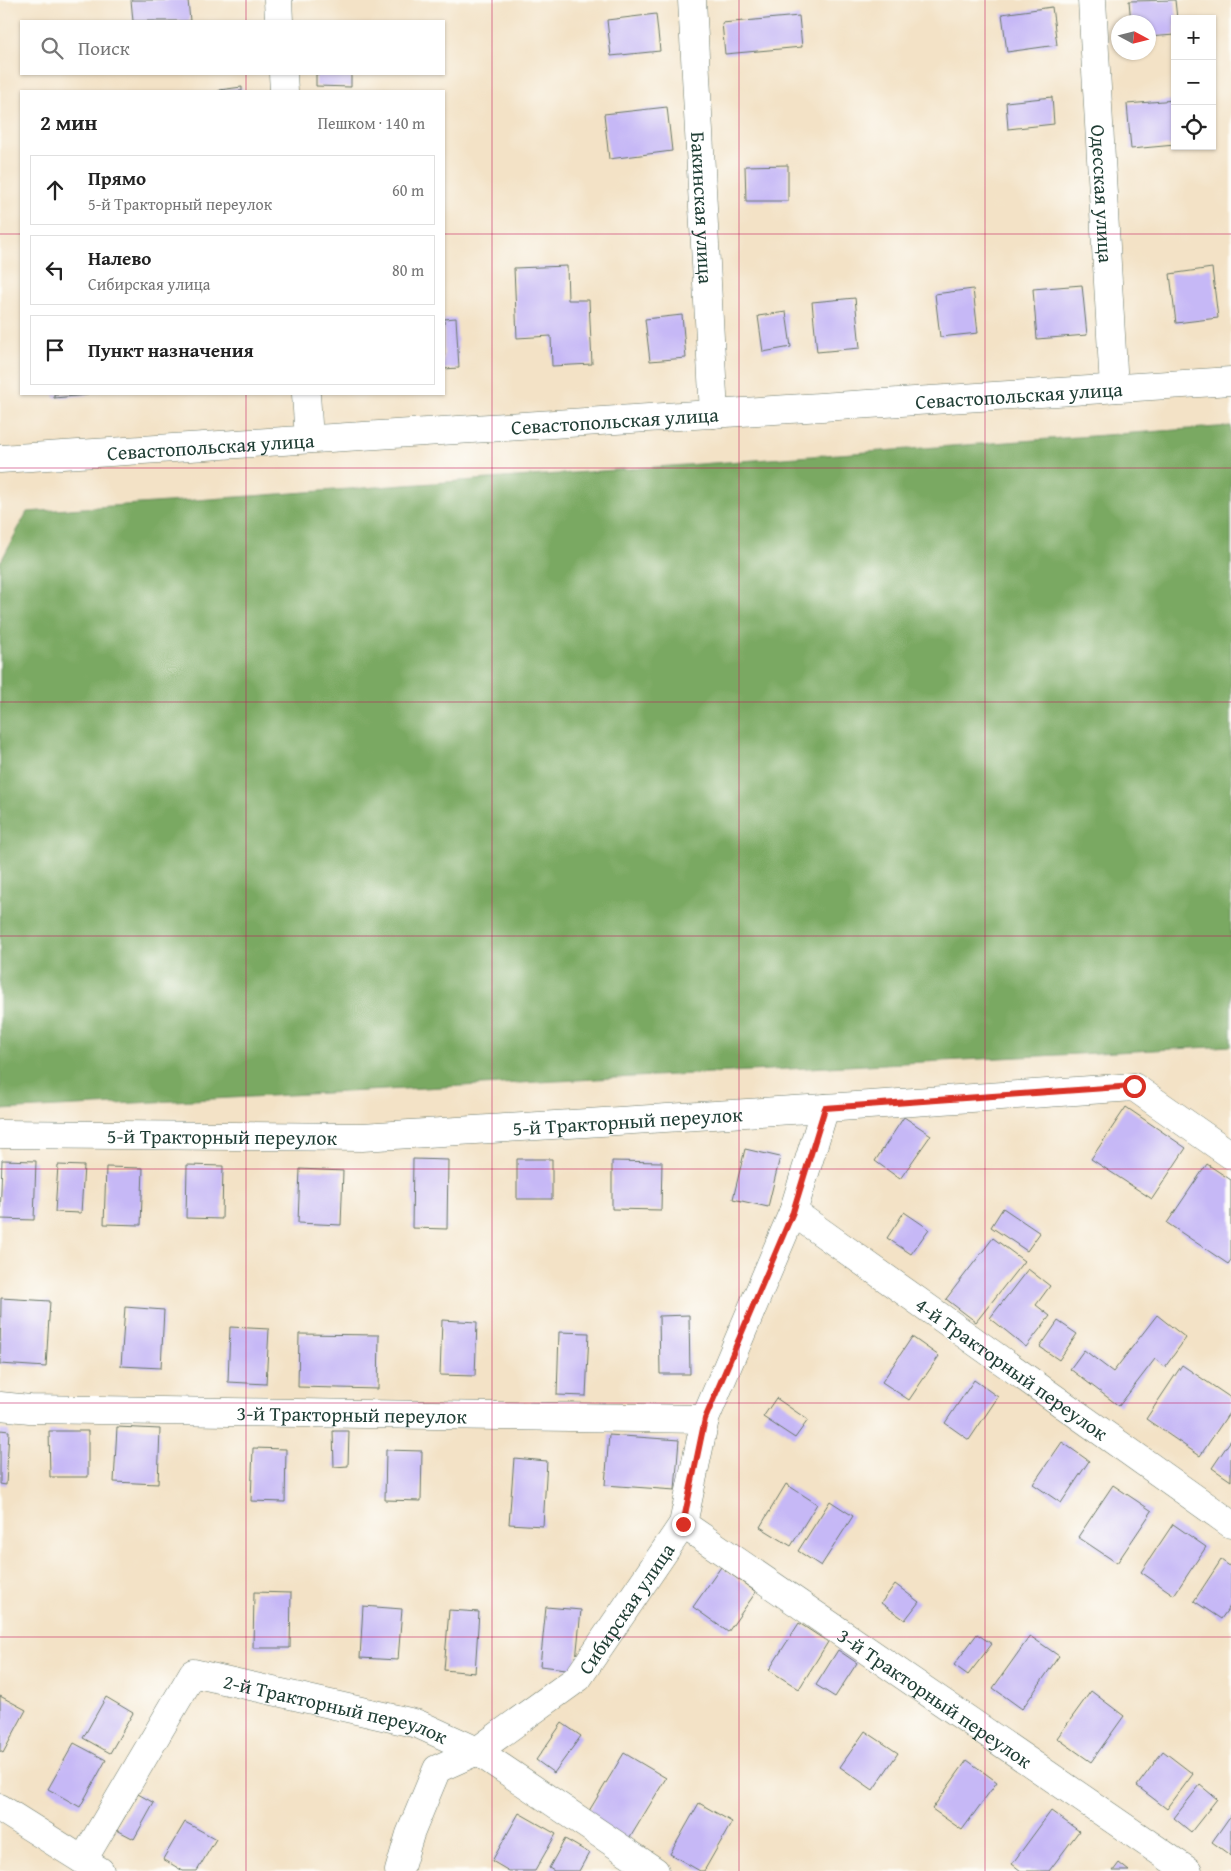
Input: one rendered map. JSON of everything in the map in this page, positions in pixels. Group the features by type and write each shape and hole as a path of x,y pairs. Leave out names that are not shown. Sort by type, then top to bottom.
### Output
{"street":[{"path":"278,0 279,20"},
{"name":"Бакинская улица","path":"692,0 714,414"},
{"name":"Одесская улица","path":"1092,0 1114,388"},
{"path":"283,75 284,90"},
{"name":"Севастопольская улица","path":"2,463 309,439 1231,381"},
{"path":"306,395 309,439"},
{"name":"5-й Тракторный переулок","path":"0,1134 362,1137 825,1108 1134,1086 1231,1156"},
{"name":"Сибирская улица","path":"399,1871 410,1834 437,1769 477,1751 578,1678 683,1524 705,1419 793,1212 825,1108"},
{"name":"4-й Тракторный переулок","path":"793,1212 1231,1524"},
{"name":"3-й Тракторный переулок","path":"0,1406 30,1409 705,1419"},
{"name":"3-й Тракторный переулок","path":"683,1524 1188,1871"},
{"name":"2-й Тракторный переулок","path":"91,1866 193,1673 418,1724 477,1751 654,1871"},
{"path":"0,1808 91,1866"}],"green space":[{"path":"1231,426 1231,1046 0,1110 0,563 27,512"}],"building":[{"path":"131,0 188,0 190,20 133,20"},
{"path":"1175,0 1177,15 1171,15 1171,35 1156,36 1156,15 1130,15 1129,1"},
{"path":"1052,7 1057,45 1007,52 1002,14"},
{"path":"656,14 660,51 611,56 607,20"},
{"path":"799,16 802,47 725,54 722,23"},
{"path":"316,75 351,75 351,87 316,86"},
{"path":"242,87 242,90 219,90"},
{"path":"1052,97 1054,124 1008,129 1006,102"},
{"path":"1171,100 1171,145 1131,149 1127,104"},
{"path":"667,107 672,151 609,159 604,114"},
{"path":"788,165 788,201 746,201 745,166"},
{"path":"567,266 568,300 589,300 592,364 552,366 551,336 517,338 514,268"},
{"path":"1212,268 1218,318 1176,323 1170,274"},
{"path":"1082,285 1087,335 1037,339 1033,289"},
{"path":"973,289 978,333 940,337 935,294"},
{"path":"855,298 860,348 817,352 812,302"},
{"path":"786,312 791,347 763,352 758,316"},
{"path":"682,315 686,358 650,361 645,319"},
{"path":"456,318 459,368 445,369 445,319"},
{"path":"54,395 87,395 54,398"},
{"path":"1126,1107 1186,1148 1152,1199 1091,1159"},
{"path":"904,1117 931,1135 900,1179 875,1161"},
{"path":"745,1149 780,1157 768,1207 733,1199"},
{"path":"413,1159 448,1160 447,1229 412,1228"},
{"path":"517,1159 552,1159 552,1199 517,1199"},
{"path":"2,1160 36,1161 34,1220 0,1219"},
{"path":"612,1161 662,1162 661,1210 612,1209"},
{"path":"1207,1164 1231,1180 1231,1260 1228,1264 1167,1223"},
{"path":"58,1165 84,1166 81,1213 55,1212"},
{"path":"187,1165 223,1166 222,1219 186,1218"},
{"path":"106,1167 143,1168 141,1225 104,1224"},
{"path":"300,1169 343,1171 341,1225 298,1223"},
{"path":"1003,1208 1040,1233 1027,1251 991,1227"},
{"path":"904,1212 929,1229 911,1254 887,1238"},
{"path":"993,1238 1024,1261 976,1322 946,1299"},
{"path":"1028,1269 1050,1286 1036,1305 1050,1316 1026,1347 990,1318"},
{"path":"1,1298 50,1301 46,1367 0,1364"},
{"path":"125,1307 164,1310 161,1368 121,1366"},
{"path":"689,1315 690,1374 660,1374 659,1316"},
{"path":"1157,1315 1186,1338 1165,1367 1155,1359 1119,1406 1070,1369 1084,1350 1113,1372"},
{"path":"442,1320 477,1322 475,1376 440,1375"},
{"path":"1058,1321 1077,1334 1059,1360 1040,1347"},
{"path":"230,1327 269,1329 266,1384 228,1382"},
{"path":"559,1332 589,1333 586,1396 557,1395"},
{"path":"299,1334 379,1335 378,1389 298,1387"},
{"path":"912,1337 939,1356 909,1400 882,1382"},
{"path":"1182,1365 1231,1398 1231,1410 1200,1456 1146,1419"},
{"path":"974,1380 998,1397 969,1440 945,1423"},
{"path":"776,1398 808,1420 795,1438 763,1417"},
{"path":"117,1427 160,1429 158,1484 114,1482"},
{"path":"0,1430 9,1431 6,1485 0,1484"},
{"path":"49,1431 88,1431 88,1477 50,1477"},
{"path":"333,1431 349,1431 348,1466 334,1467"},
{"path":"609,1435 679,1440 675,1490 605,1485"},
{"path":"1231,1440 1231,1481 1212,1468"},
{"path":"1062,1442 1089,1461 1061,1503 1033,1484"},
{"path":"253,1448 286,1449 285,1502 251,1501"},
{"path":"386,1450 422,1451 421,1501 385,1500"},
{"path":"514,1458 547,1461 543,1526 509,1524"},
{"path":"786,1484 817,1504 791,1546 760,1527"},
{"path":"1113,1485 1152,1511 1117,1563 1078,1537"},
{"path":"830,1501 853,1516 821,1566 798,1551"},
{"path":"1173,1524 1206,1547 1174,1595 1141,1572"},
{"path":"1221,1560 1231,1567 1231,1605 1221,1619 1194,1601"},
{"path":"721,1567 756,1592 728,1632 693,1607"},
{"path":"895,1584 919,1602 905,1620 881,1603"},
{"path":"254,1592 291,1593 290,1648 253,1648"},
{"path":"363,1606 402,1609 398,1660 360,1658"},
{"path":"546,1607 581,1610 575,1670 540,1666"},
{"path":"449,1610 479,1612 475,1673 444,1670"},
{"path":"799,1623 828,1642 799,1689 769,1670"},
{"path":"977,1634 992,1644 968,1675 954,1665"},
{"path":"1030,1636 1059,1656 1022,1709 993,1688"},
{"path":"838,1650 857,1663 835,1697 816,1685"},
{"path":"1091,1691 1124,1716 1091,1762 1057,1738"},
{"path":"0,1696 26,1710 3,1753 0,1751"},
{"path":"106,1697 133,1713 110,1753 83,1738"},
{"path":"562,1723 581,1736 554,1773 536,1760"},
{"path":"865,1731 898,1753 873,1790 840,1767"},
{"path":"74,1743 106,1760 80,1807 48,1789"},
{"path":"1163,1751 1193,1774 1167,1809 1137,1786"},
{"path":"624,1753 666,1778 628,1841 586,1816"},
{"path":"967,1760 997,1782 962,1830 932,1809"},
{"path":"1200,1785 1217,1799 1191,1832 1174,1818"},
{"path":"138,1794 154,1803 134,1839 117,1830"},
{"path":"699,1803 732,1822 704,1871 700,1871 670,1854"},
{"path":"1051,1811 1079,1831 1049,1871 1021,1871 1012,1864"},
{"path":"519,1813 556,1834 535,1871 509,1871 492,1861"},
{"path":"1231,1815 1231,1856 1212,1842"},
{"path":"185,1822 216,1839 197,1871 183,1871 163,1859"},
{"path":"565,1839 589,1853 579,1871 554,1871 549,1868"},
{"path":"1119,1863 1129,1871 1113,1871"}],"route":[{"path":"683,1524 705,1419 793,1212 825,1108 1134,1086"}]}
